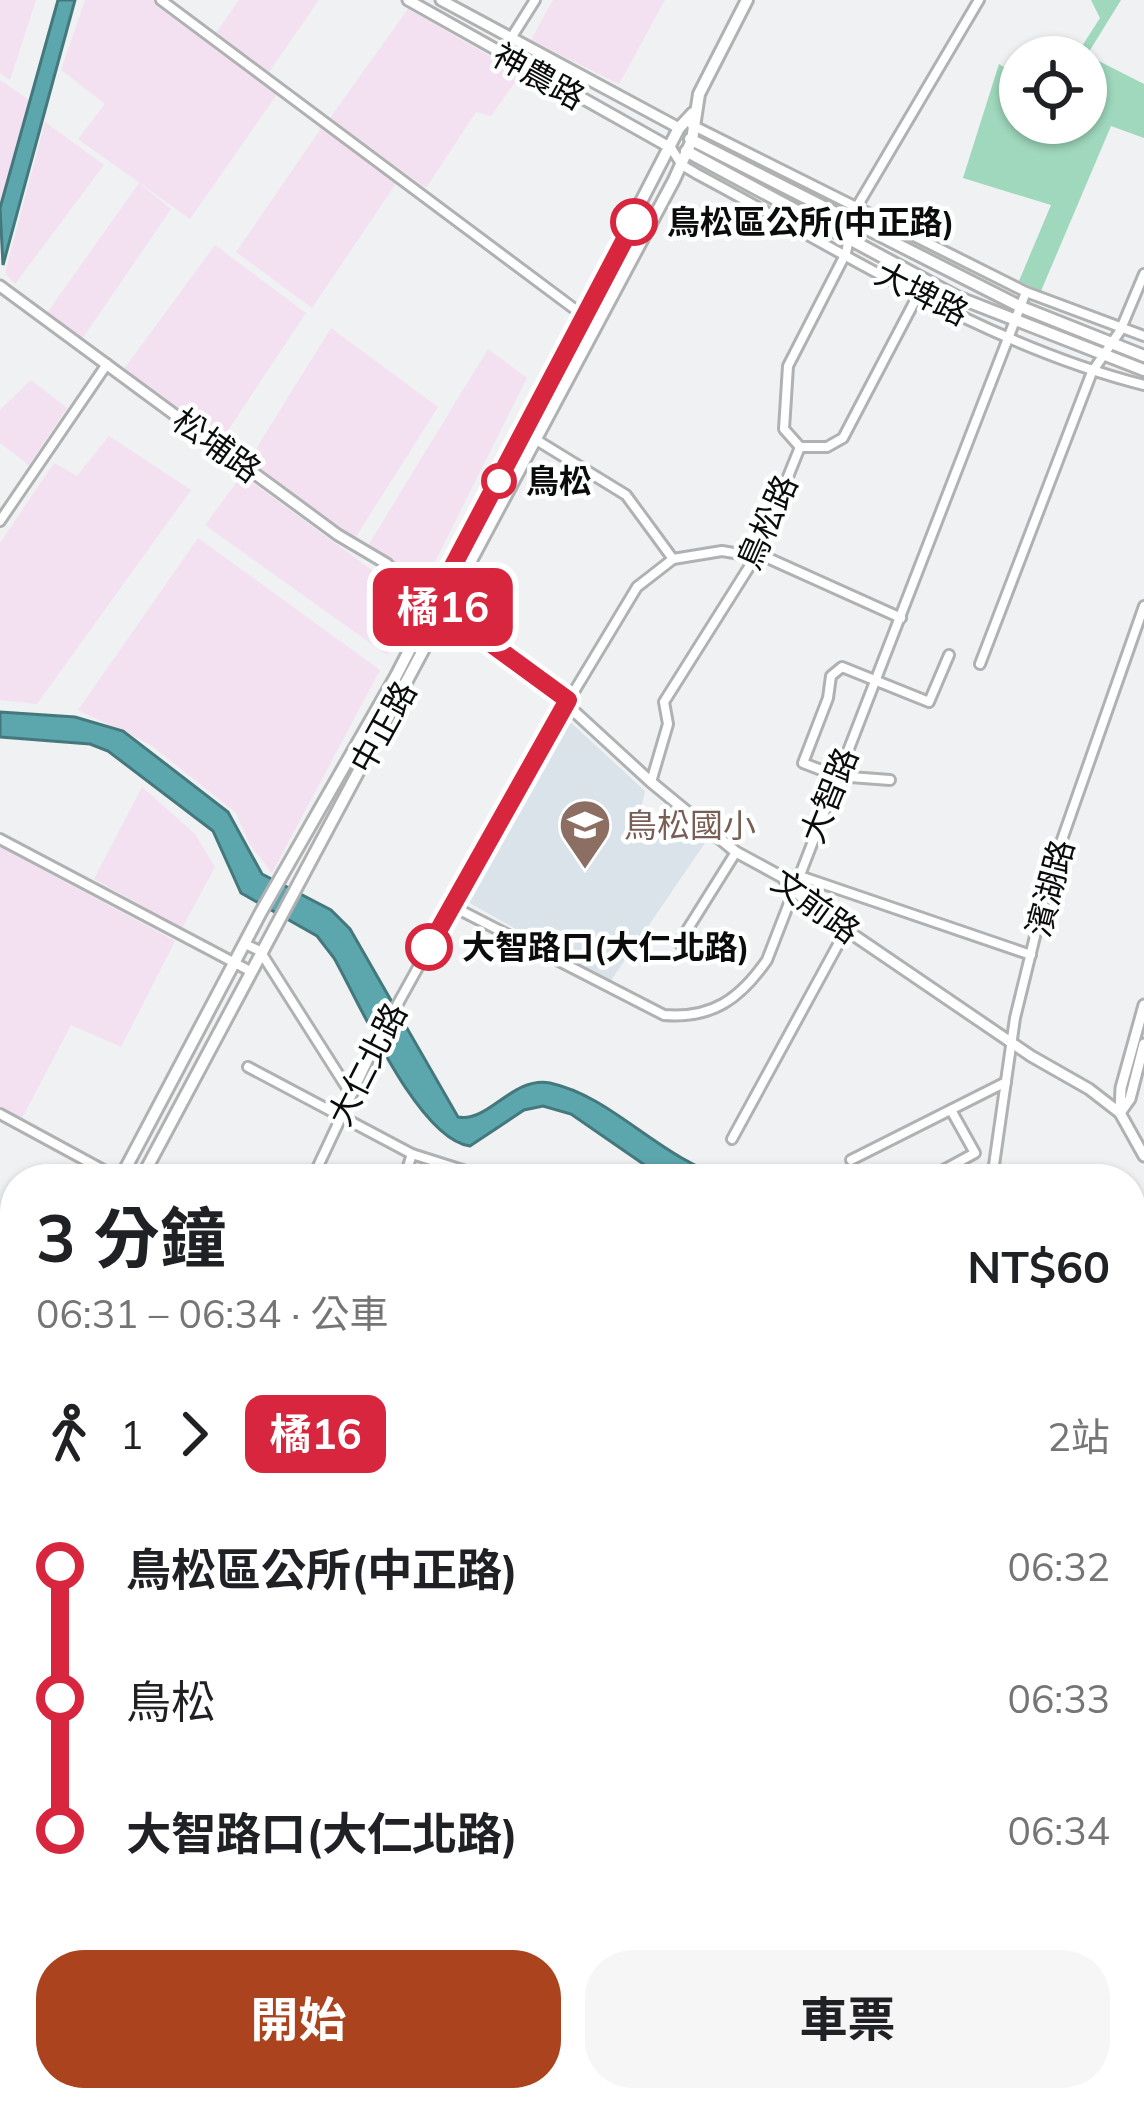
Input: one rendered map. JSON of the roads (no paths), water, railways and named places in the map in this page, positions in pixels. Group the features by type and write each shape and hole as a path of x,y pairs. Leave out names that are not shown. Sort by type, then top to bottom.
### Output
{"main road":[{"name":"中正路","path":"244,944 525,433 679,128 695,110 747,0"},
{"name":"中正路","path":"260,952 682,165 695,110"},
{"name":"大埤路","path":"679,128 690,146 852,239 1016,322 1144,370"},
{"name":"大埤路","path":"671,148 690,146 1021,307 1144,356"},
{"path":"129,1164 244,944"},
{"path":"149,1164 260,952"}],"street":[{"path":"161,0 585,316"},
{"name":"神農路","path":"408,0 671,148"},
{"name":"神農路","path":"441,0 679,128"},
{"path":"501,55 535,0"},
{"path":"800,447 784,429 788,366 846,253 855,210 979,0"},
{"path":"679,128 693,125"},
{"name":"大埤路","path":"693,125 1026,292 1120,331 1144,336"},
{"name":"大埤路","path":"671,148 682,165 919,293 1092,372 1144,385"},
{"path":"980,664 1092,372 1120,331 1144,274"},
{"name":"松埔路","path":"0,286 434,602"},
{"name":"大智路","path":"452,906 640,1006 695,1018 735,998 752,981 766,960 1026,292"},
{"name":"鳥松路","path":"651,782 668,724 664,702 756,556 800,447 827,447 843,438 919,293"},
{"path":"0,521 107,364"},
{"path":"525,433 626,494 673,560 722,550 756,556 901,618"},
{"name":"大仁北路","path":"319,1164 338,1114 375,1045 622,606 673,560"},
{"name":"文前路","path":"434,602 568,700 651,782 736,852 1120,1113 1144,1156"},
{"name":"濱湖路","path":"994,1164 1012,1042 1051,871 1144,606"},
{"path":"890,780 837,776 803,764 831,676 842,668 929,702 949,655"},
{"path":"0,839 250,971"},
{"path":"679,944 736,852"},
{"path":"797,874 1031,955"},
{"path":"732,1139 846,929"},
{"path":"244,944 260,952 350,1093"},
{"path":"1120,1113 1121,1088 1144,1005"},
{"path":"1120,1113 1130,1099 1144,1044"},
{"path":"248,1067 412,1154 444,1164"},
{"path":"851,1160 1007,1081"},
{"path":"951,1110 975,1153 955,1164"},
{"path":"0,1114 93,1164"},
{"path":"409,1164 412,1154"}],"water":[{"path":"58,0 75,0 3,265 0,208"},
{"path":"0,712 75,717 123,731 228,812 262,874 331,910 350,929 458,1117 480,1113 524,1086 550,1083 595,1101 693,1164 643,1164 571,1114 543,1106 524,1110 470,1146 450,1138 430,1120 392,1067 334,958 317,936 241,893 213,831 108,751 90,744 0,737"}],"place":[{"name":"鳥松區公所(中正路)","path":"634,222"},
{"name":"鳥松","path":"499,481"},
{"name":"鳥松國小","path":"585,871"},
{"name":"大智路口(大仁北路)","path":"429,947"}]}
